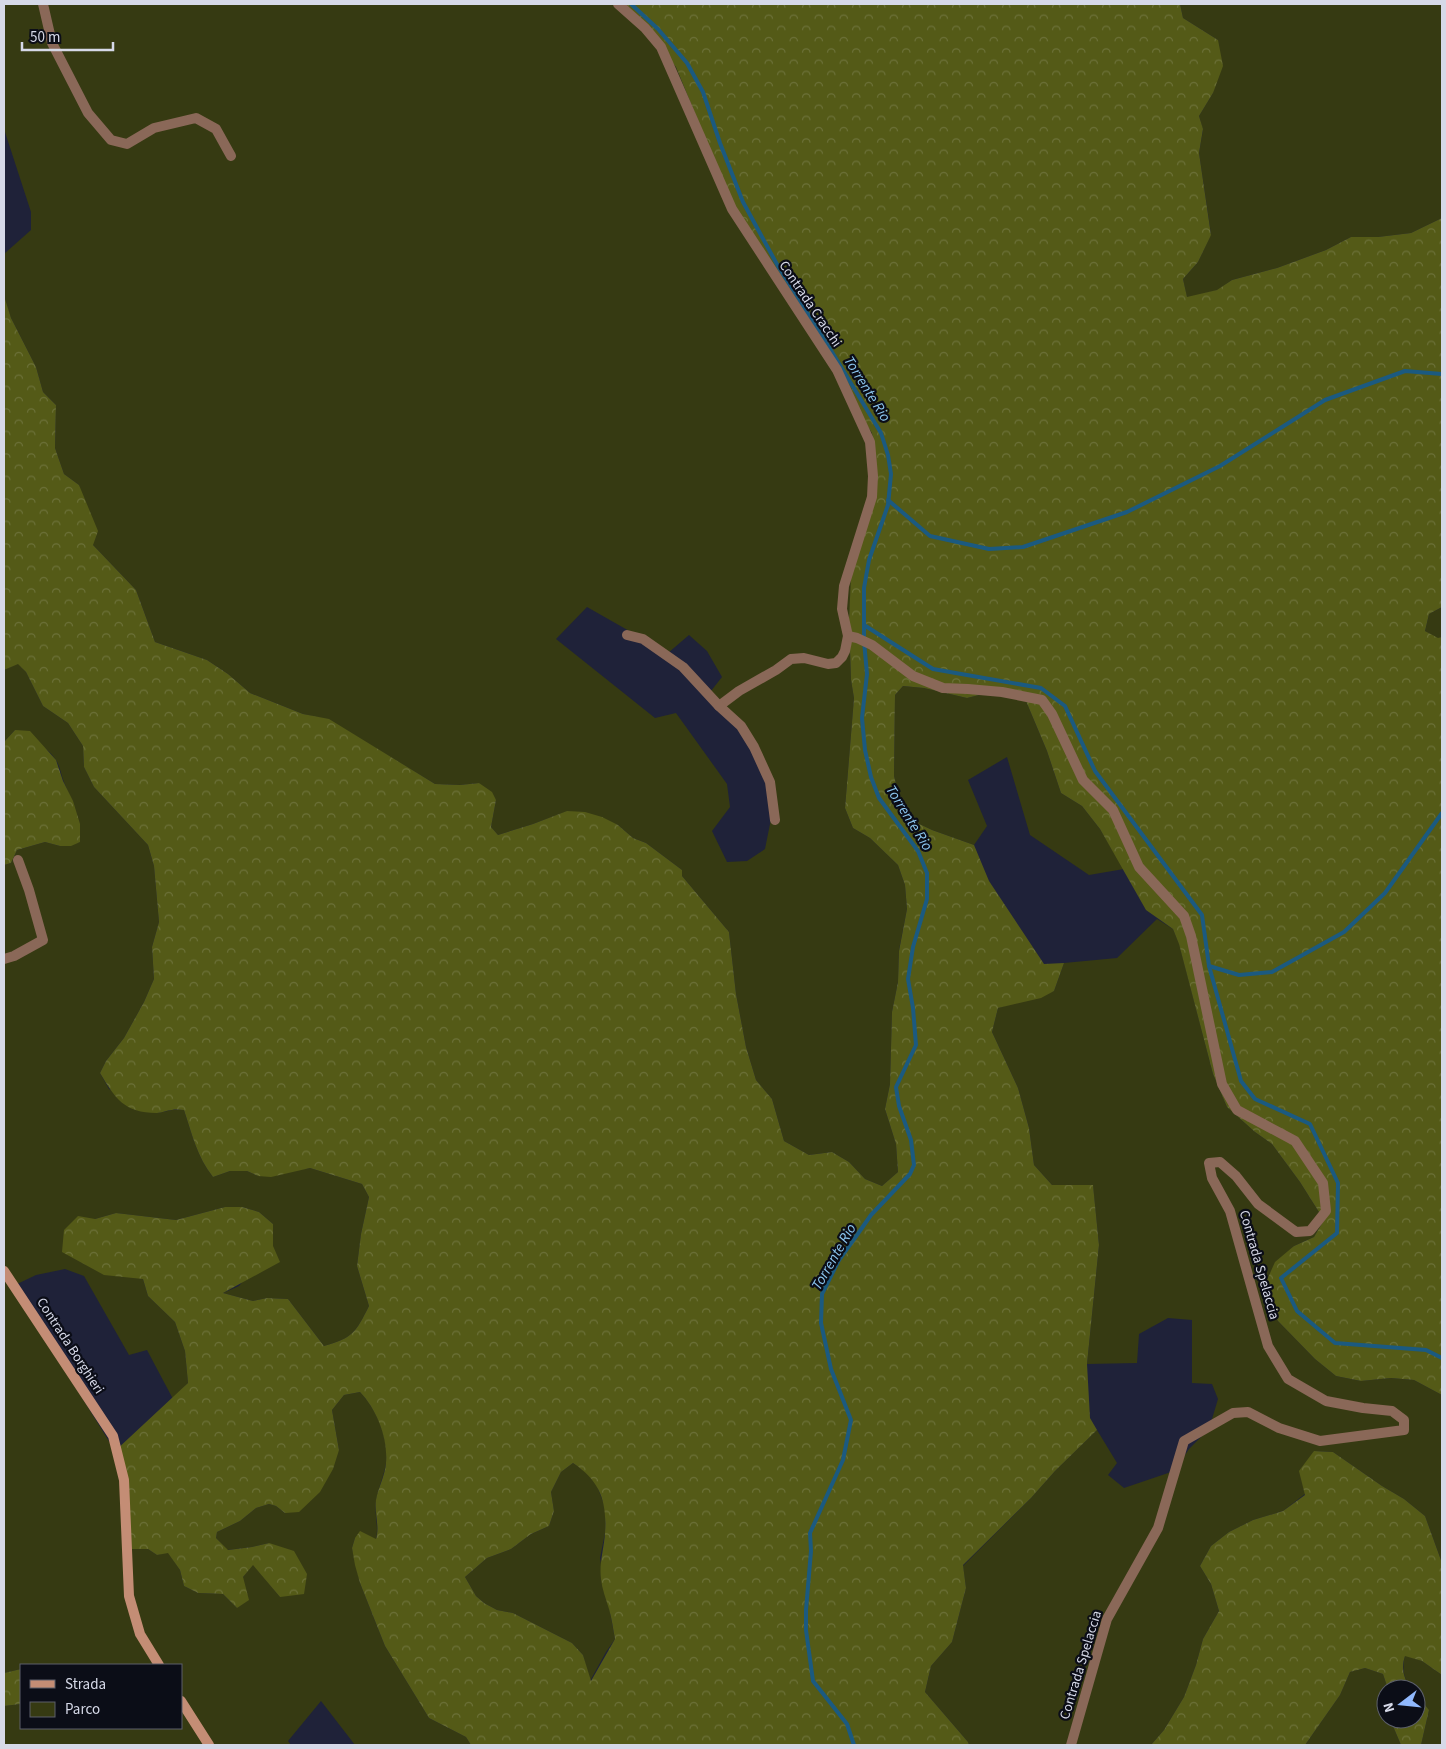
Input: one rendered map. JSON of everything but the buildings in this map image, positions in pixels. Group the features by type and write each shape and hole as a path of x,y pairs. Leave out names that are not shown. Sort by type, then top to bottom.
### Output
{"street":[{"path":"43,4 52,43 71,81 88,112 112,140 126,144 154,128 196,118 216,129 231,156"},
{"name":"Contrada Cracchi","path":"618,4 645,28 661,47 732,209 838,370 870,442 874,476 872,497 844,586 842,609 853,637"},
{"path":"626,635 643,639 683,667 719,706 741,726 754,747 770,782 775,820"},
{"path":"719,706 739,690 776,670 792,658 804,658 828,664 836,663 842,657 853,637"},
{"name":"Contrada Spelaccia","path":"853,637 872,645 914,676 943,688 1002,692 1042,700 1052,714 1083,780 1113,810 1139,866 1184,916 1222,1084 1237,1110 1294,1141 1323,1183 1326,1211 1310,1231 1296,1232 1258,1204 1236,1176 1220,1162 1210,1163 1212,1178 1230,1212 1268,1346 1288,1379 1326,1401 1392,1411 1404,1420 1404,1430 1320,1441 1279,1428 1248,1412 1233,1413 1184,1441 1158,1528 1106,1619 1072,1745"},
{"path":"4,959 14,956 43,940 29,890 18,860"},
{"name":"Contrada Borghieri","path":"4,1271 113,1436 124,1480 129,1596 140,1634 158,1664"},
{"path":"182,1703 209,1745"}],"green space":[{"path":"4,4 613,4 659,47 676,67 728,194 790,305 872,433 876,465 851,592 849,619 851,680 854,698 845,808 853,828 870,838 898,865 905,885 907,909 899,950 898,982 892,1012 890,1084 885,1109 896,1144 898,1172 882,1186 865,1179 849,1162 832,1152 809,1155 784,1141 772,1099 756,1080 746,1047 736,994 729,932 682,876 682,870 646,843 633,838 618,825 568,811 498,835 491,827 496,800 479,783 460,785 435,784 329,720 303,714 250,693 228,674 207,660 155,642 136,590 93,545 79,485 64,474 55,448 56,405 43,392 36,367 11,318 4,299 4,254 31,230 31,212 4,129","holes":["587,607 668,653 689,635 707,651 722,677 711,691 743,733 764,773 773,809 765,849 747,861 727,862 712,831 730,807 727,784 676,713 655,718 556,639"]},
{"path":"613,4 1180,4 1183,18 1218,40 1223,66 1213,93 1199,116 1203,129 1199,153 1211,235 1198,262 1183,279 1187,297 1217,290 1232,280 1277,268 1326,250 1351,237 1378,237 1411,233 1442,218 1442,607 1429,614 1425,631 1438,638 1442,637 1442,1395 1414,1380 1391,1378 1361,1381 1336,1376 1315,1359 1278,1321 1266,1302 1267,1280 1275,1262 1294,1246 1314,1237 1324,1220 1300,1182 1272,1144 1255,1132 1227,1107 1213,1074 1179,944 1173,929 1146,910 1100,829 1082,806 1061,793 1047,751 1026,701 1003,689 967,698 924,688 903,686 895,695 894,776 898,792 911,820 932,830 974,845 989,881 1044,964 1064,963 1054,991 1041,998 998,1008 992,1032 1018,1088 1029,1128 1034,1165 1052,1185 1093,1185 1099,1245 1087,1364 1090,1418 1097,1430 963,1565 966,1588 952,1642 931,1666 925,1692 969,1745 471,1745 466,1737 429,1718 385,1646 360,1583 352,1548 355,1538 360,1531 376,1539 376,1500 385,1468 386,1454 380,1425 372,1407 360,1392 344,1395 332,1410 339,1450 333,1469 320,1492 299,1512 285,1513 276,1506 269,1504 256,1508 240,1521 217,1532 216,1538 228,1550 269,1543 294,1551 307,1574 304,1594 280,1597 253,1565 243,1577 249,1600 237,1608 223,1594 198,1593 184,1586 180,1570 168,1553 157,1555 148,1549 125,1549 125,1491 115,1451 188,1383 185,1351 175,1322 148,1296 143,1279 104,1275 62,1252 64,1230 78,1216 95,1219 116,1213 176,1220 225,1207 242,1207 259,1212 273,1224 273,1246 280,1262 223,1293 253,1301 267,1298 288,1299 324,1346 348,1337 357,1328 369,1306 357,1266 361,1234 369,1197 362,1184 310,1168 271,1177 258,1176 247,1171 230,1171 213,1177 199,1153 184,1110 157,1113 128,1107 116,1097 100,1073 106,1061 124,1038 144,1002 154,979 152,947 159,922 154,866 148,845 94,787 84,767 83,746 68,723 43,706 26,672 18,664 4,670 4,296 11,318 36,367 43,392 56,405 55,448 64,474 79,485 98,531 93,545 136,590 155,642 207,660 228,674 250,693 303,714 329,719 435,784 460,785 479,783 492,792 496,800 491,827 498,835 567,811 585,812 602,817 618,825 633,838 646,843 682,870 682,876 729,932 736,994 746,1047 756,1080 772,1099 784,1141 809,1155 832,1152 849,1162 865,1179 882,1186 898,1172 896,1144 885,1109 890,1084 892,1012 898,982 899,951 907,909 905,885 898,865 870,838 853,828 845,808 854,698 851,680 849,619 852,558 876,465 872,433 790,305 728,194 676,67 659,47","holes":["573,1463 596,1485 605,1511 601,1579 615,1639 591,1681 583,1655 572,1643 513,1613 497,1610 484,1603 476,1596 465,1577 487,1558 511,1549 531,1534 549,1526 554,1511 551,1492 561,1472"]},
{"path":"1180,4 1442,4 1442,218 1411,233 1378,237 1351,237 1326,250 1277,268 1232,280 1218,290 1187,298 1183,279 1198,262 1211,234 1199,153 1203,130 1199,116 1213,93 1218,40 1183,18"},
{"path":"1442,607 1442,637 1438,639 1425,631 1429,614"},
{"path":"18,663 26,672 43,706 68,723 83,746 84,767 94,787 148,845 154,866 159,922 152,947 154,979 144,1002 124,1038 106,1061 100,1073 109,1089 158,1113 184,1110 199,1153 213,1177 230,1171 247,1171 258,1176 310,1168 362,1184 369,1197 361,1234 357,1266 369,1306 357,1328 348,1337 324,1346 288,1299 267,1298 253,1301 223,1293 239,1286 273,1246 273,1224 259,1212 242,1207 225,1207 176,1220 116,1213 95,1219 143,1279 148,1296 175,1322 185,1351 188,1383 173,1399 147,1350 129,1355 84,1276 65,1269 36,1275 13,1286 115,1451 148,1549 157,1555 168,1552 180,1570 184,1586 198,1593 223,1594 237,1608 243,1577 253,1564 280,1597 269,1543 227,1550 216,1538 217,1532 240,1521 256,1508 269,1504 276,1506 285,1513 339,1450 332,1410 344,1395 360,1392 372,1407 381,1425 386,1444 386,1463 376,1501 376,1539 355,1538 352,1548 360,1583 385,1646 429,1718 466,1737 471,1745 355,1745 321,1701 288,1741 291,1745 4,1745 4,1706 20,1704 20,1729 182,1729 182,1664 20,1664 20,1669 4,1673 4,865 11,863 17,850 45,842 60,846 80,842 79,826 75,811 56,760 48,751 15,730 4,742 4,670"},
{"path":"903,686 924,688 967,698 1003,689 1026,701 1047,751 1061,793 1082,806 1100,829 1124,869 1089,875 1030,835 1007,757 968,780 987,826 974,845 932,830 911,820 898,792 894,776 895,695"},
{"path":"15,730 30,731 56,760 63,781 73,801 80,824 80,842 71,846 60,846 45,842 17,850 11,863 4,865 4,742"},
{"path":"1157,919 1173,929 1179,943 1213,1074 1227,1107 1255,1132 1272,1144 1300,1182 1324,1220 1314,1237 1294,1246 1267,1280 1266,1302 1278,1321 1315,1359 1336,1376 1361,1381 1391,1378 1414,1380 1442,1395 1442,1563 1425,1516 1404,1499 1333,1452 1314,1451 1305,1494 1283,1511 1253,1520 1229,1532 1211,1546 1200,1566 1211,1584 1219,1611 1203,1639 1184,1697 1164,1730 1151,1745 969,1745 925,1692 931,1666 952,1642 966,1588 963,1566 1097,1430 1117,1463 1108,1475 1124,1488 1174,1471 1189,1449 1209,1429 1218,1399 1212,1384 1192,1383 1192,1320 1168,1318 1139,1334 1137,1363 1087,1364 1099,1245 1093,1186 1052,1185 1034,1165 1029,1128 1018,1088 992,1032 998,1008 1054,991 1064,963 1117,958"},
{"path":"1314,1451 1333,1452 1404,1499 1425,1516 1442,1563 1442,1675 1422,1661 1405,1656 1403,1664 1406,1679 1385,1679 1383,1674 1365,1668 1350,1672 1340,1695 1305,1745 1151,1745 1164,1730 1184,1697 1203,1639 1219,1611 1211,1584 1200,1566 1211,1546 1229,1532 1253,1520 1283,1511 1305,1495 1299,1471"},
{"path":"573,1463 588,1473 597,1486 605,1507 605,1533 600,1558 615,1639 590,1681 583,1655 572,1643 513,1613 497,1610 484,1603 476,1596 465,1577 487,1558 511,1549 531,1534 549,1526 554,1511 551,1492 561,1472"},
{"path":"1405,1655 1422,1661 1442,1675 1442,1745 1421,1745 1429,1710 1426,1706 1426,1679 1406,1679"},
{"path":"1365,1668 1383,1674 1385,1679 1376,1679 1376,1729 1394,1729 1401,1745 1305,1745 1340,1695 1350,1672"},
{"path":"20,1669 20,1704 4,1706 4,1673"},
{"path":"1426,1706 1429,1710 1426,1723"},
{"path":"1394,1729 1425,1729 1421,1745 1401,1745"}],"waterway":[{"name":"Torrente Rio","path":"631,4 658,29 687,63 703,92 743,202 779,268 881,433 888,455 891,474 888,505 869,560 864,588 864,641 867,674 862,718 865,750 871,777 879,798 918,851 927,873 927,899 913,947 908,979 916,1045 896,1087 899,1106 911,1140 914,1165 910,1174 871,1215 839,1260 822,1294 821,1323 831,1369 851,1420 843,1460 810,1533 811,1551 806,1610 806,1630 813,1681 847,1724 854,1745"},
{"path":"888,500 930,536 989,549 1023,547 1127,512 1220,466 1325,400 1405,371 1442,374"},
{"path":"864,625 933,669 1041,688 1065,706 1095,771 1202,915 1209,966 1241,1081 1255,1099 1310,1124 1338,1183 1337,1233 1281,1278 1297,1311 1335,1343 1426,1350 1442,1358"},
{"path":"1209,966 1239,975 1272,972 1344,932 1385,893 1442,813"}]}
